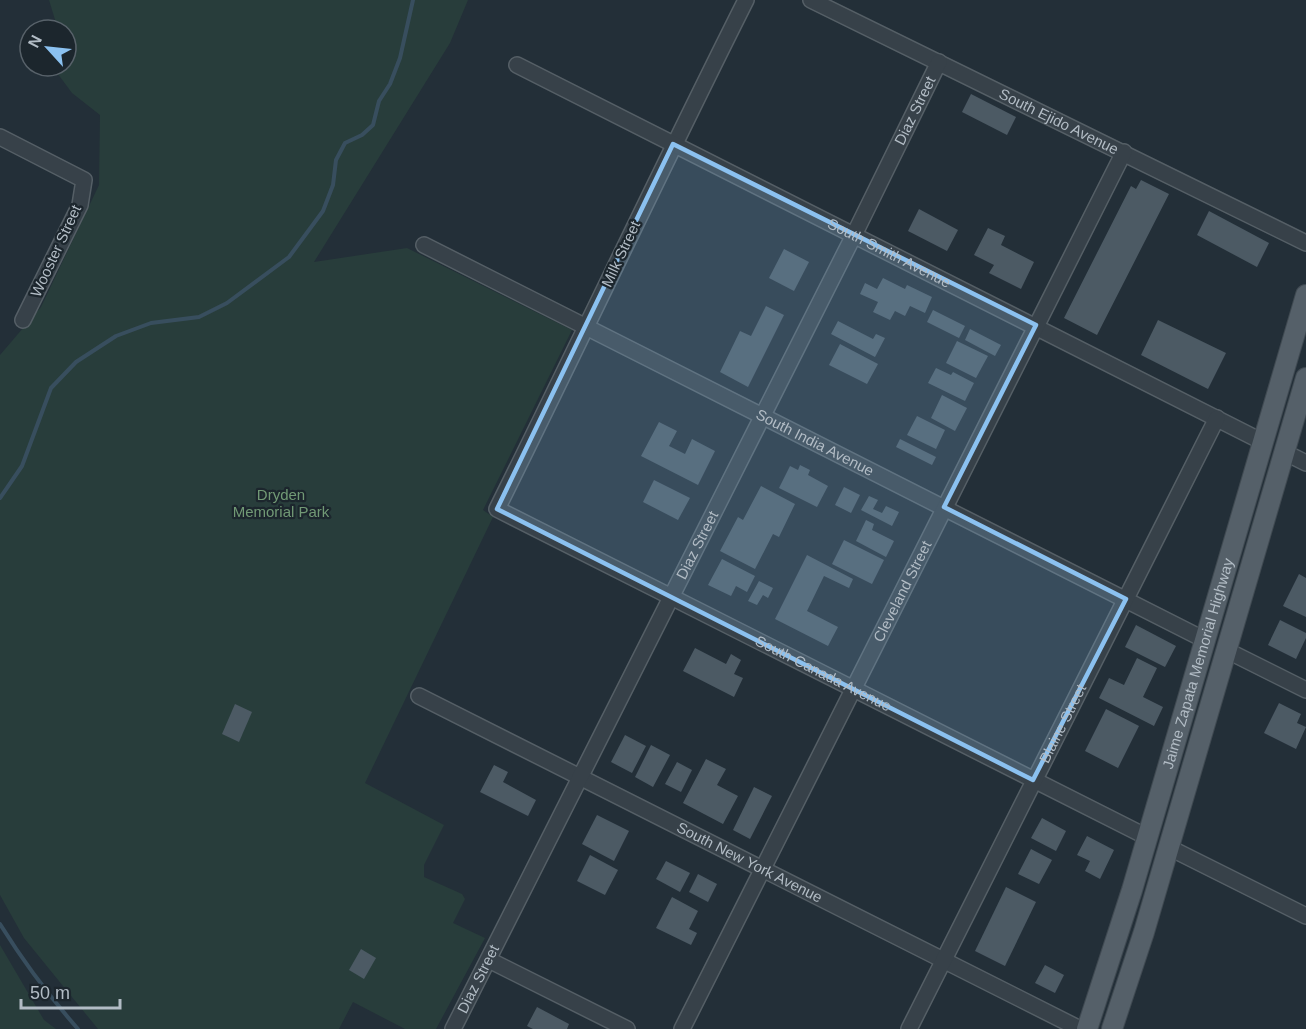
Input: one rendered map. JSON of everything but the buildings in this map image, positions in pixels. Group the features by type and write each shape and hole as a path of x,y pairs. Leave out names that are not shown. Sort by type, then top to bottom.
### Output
{"main road":[{"name":"Jaime Zapata Memorial Highway","path":"1087,1029 1147,837 1306,295"},
{"name":"Jaime Zapata Memorial Highway","path":"1112,1029 1144,932 1228,651 1306,378"},
{"path":"1228,651 1223,637 1224,617 1266,469 1263,442"},
{"path":"1168,847 1175,790 1209,671 1210,654 1205,640"}],"street":[{"name":"Milk Street","path":"497,509 746,0"},
{"name":"South Ejido Avenue","path":"812,0 1306,243"},
{"name":"Diaz Street","path":"453,1029 763,417 939,62"},
{"name":"South Smith Avenue","path":"517,65 1263,442"},
{"name":"Wooster Street","path":"0,137 84,180 80,205 23,320"},
{"name":"Cleveland Street","path":"682,1029 1124,152"},
{"name":"South India Avenue","path":"424,245 1205,640"},
{"name":"Blaine Street","path":"909,1029 1217,418"},
{"path":"1284,452 1306,463"},
{"name":"South Canada Avenue","path":"497,509 1147,837"},
{"path":"1228,651 1306,690"},
{"name":"South New York Avenue","path":"419,696 1080,1029"},
{"path":"1168,847 1306,916"},
{"path":"489,960 627,1029"}],"highlighted area":[{"path":"673,144 1036,325 944,507 1126,599 1033,780 497,509"}],"green space":[{"name":"Dryden Memorial Park","path":"49,0 468,0 450,43 314,262 407,248 572,330 483,510 493,517 365,783 444,825 424,865 424,877 462,894 465,899 453,923 485,938 436,1029 405,1029 353,1002 339,1029 98,1029 24,938 0,895 0,355 41,307 99,185 100,115 72,93 61,78 78,78 78,18 54,18"},
{"path":"0,945 44,1020 56,1029 0,1029"}],"waterway":[{"path":"0,498 22,466 51,388 76,362 116,336 151,323 199,317 227,303 289,257 323,211 333,185 336,160 345,143 362,135 373,125 379,101 390,84 400,58 413,0"},
{"path":"0,924 37,978 78,1029"}]}
